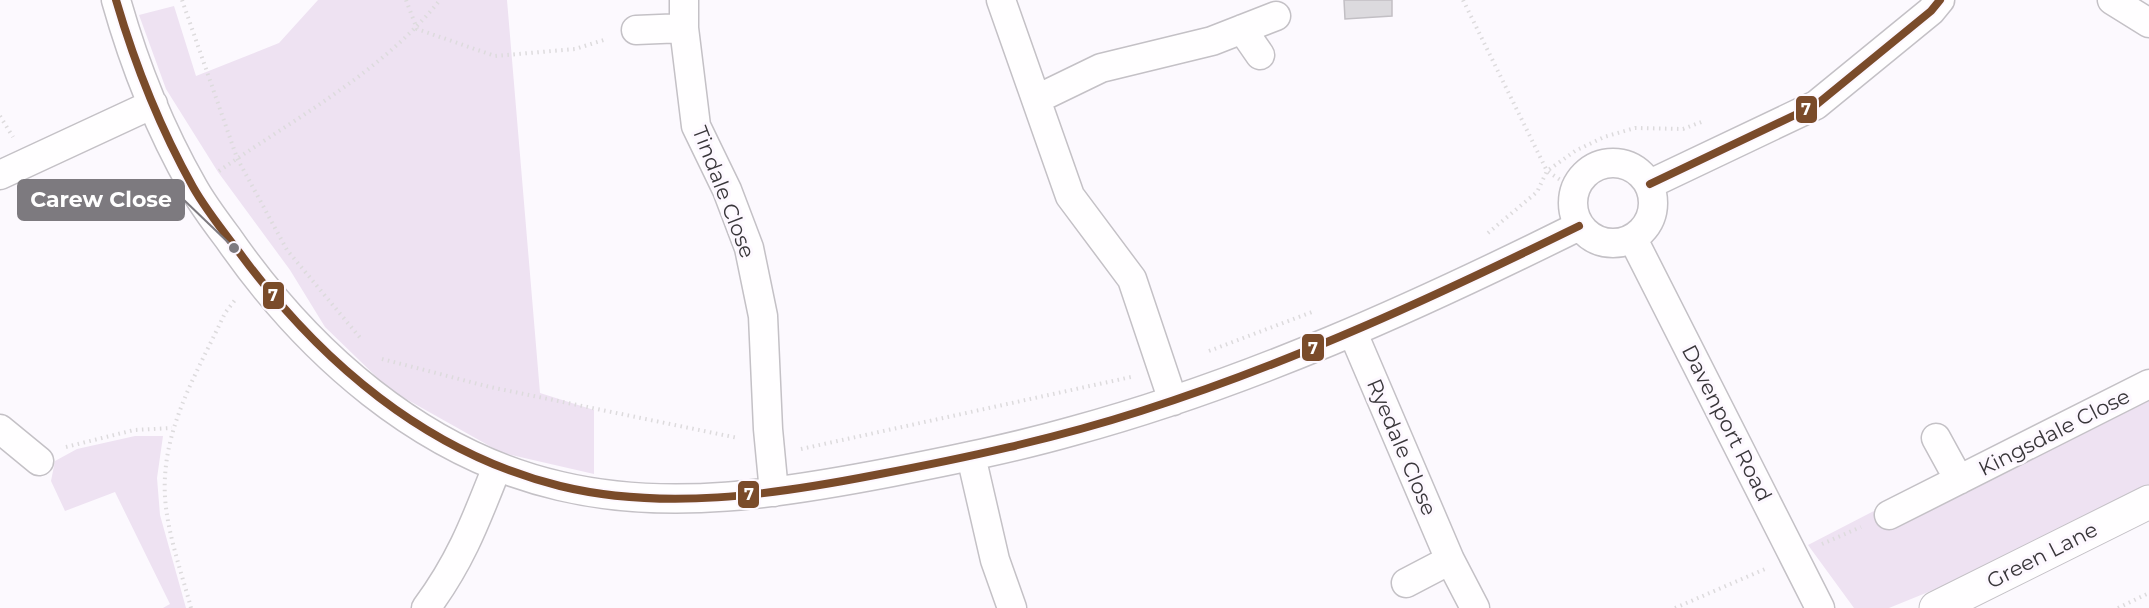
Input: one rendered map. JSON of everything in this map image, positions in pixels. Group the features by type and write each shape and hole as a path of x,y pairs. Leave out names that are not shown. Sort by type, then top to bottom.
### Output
{"main road":[{"name":"Green Lane","path":"1936,608 2149,502"}],"street":[{"path":"116,0 125,32 153,104 193,189 254,276 320,349 381,400 437,436 497,467 558,486 609,495 683,501 774,492 971,456 1072,432 1173,401 1353,333 1580,226"},
{"name":"Tindale Close","path":"684,0 684,28 696,126 727,190 749,248 763,316 769,445 774,492"},
{"path":"1001,0 1014,44 1037,99 1070,196 1132,279 1173,401"},
{"path":"1650,184 1816,105 1931,11 1940,0"},
{"path":"2112,0 2149,23"},
{"path":"1037,99 1101,68 1212,41 1276,16"},
{"path":"636,30 684,28"},
{"path":"1242,29 1260,55"},
{"path":"0,176 153,104"},
{"path":"1622,162 1640,171 1650,184 1655,205 1647,226 1633,239 1614,244 1595,240 1580,226 1572,208 1574,189 1589,169 1622,162"},
{"name":"Davenport Road","path":"1633,239 1820,608"},
{"name":"Ryedale Close","path":"1353,333 1450,560 1475,608"},
{"name":"Kingsdale Close","path":"1889,514 2149,384"},
{"path":"0,429 39,461"},
{"name":"Kingsdale Close","path":"1936,438 1959,480"},
{"path":"971,456 995,560 1012,608"},
{"path":"426,608 448,578 467,544 497,467"},
{"path":"1406,583 1450,560"}],"path":[{"path":"182,0 237,158 287,250 369,348"},
{"path":"406,0 417,29 495,57 575,49 636,30"},
{"path":"193,189 386,57 417,29 440,0"},
{"path":"1463,0 1547,171 1574,189"},
{"path":"1479,238 1537,192 1547,171 1575,151 1604,137 1635,128 1683,129 1705,120"},
{"path":"191,608 166,510 165,477 172,428 225,313 254,276"},
{"path":"376,357 490,387 769,445 801,449 1162,370 1314,311"},
{"path":"39,461 73,443 134,430 172,428"},
{"path":"2118,608 2149,593"}],"shaded area":[{"path":"318,0 507,0 540,393 594,410 594,474 502,453 390,390 325,327 290,270 218,172 166,89 139,15 174,6 196,76 279,43"},
{"path":"2149,369 2149,502 1889,608 1854,608 1808,545"},
{"path":"135,436 163,436 157,478 160,515 186,608 163,608 170,604 115,492 65,511 51,481 55,461 77,449"}],"building":[{"path":"1344,0 1392,0 1392,16 1345,19"}],"transit line":[{"name":"7","path":"116,0 149,96 193,187 209,212 270,292 304,330 379,398 421,426 465,451 511,471 560,486 599,494 678,499 797,489 942,462 1075,430 1197,392 1308,350 1417,303 1579,226"},
{"name":"7","path":"1650,184 1816,105 1931,11 1940,0"}],"place":[{"name":"Carew Close","path":"234,248"}]}
